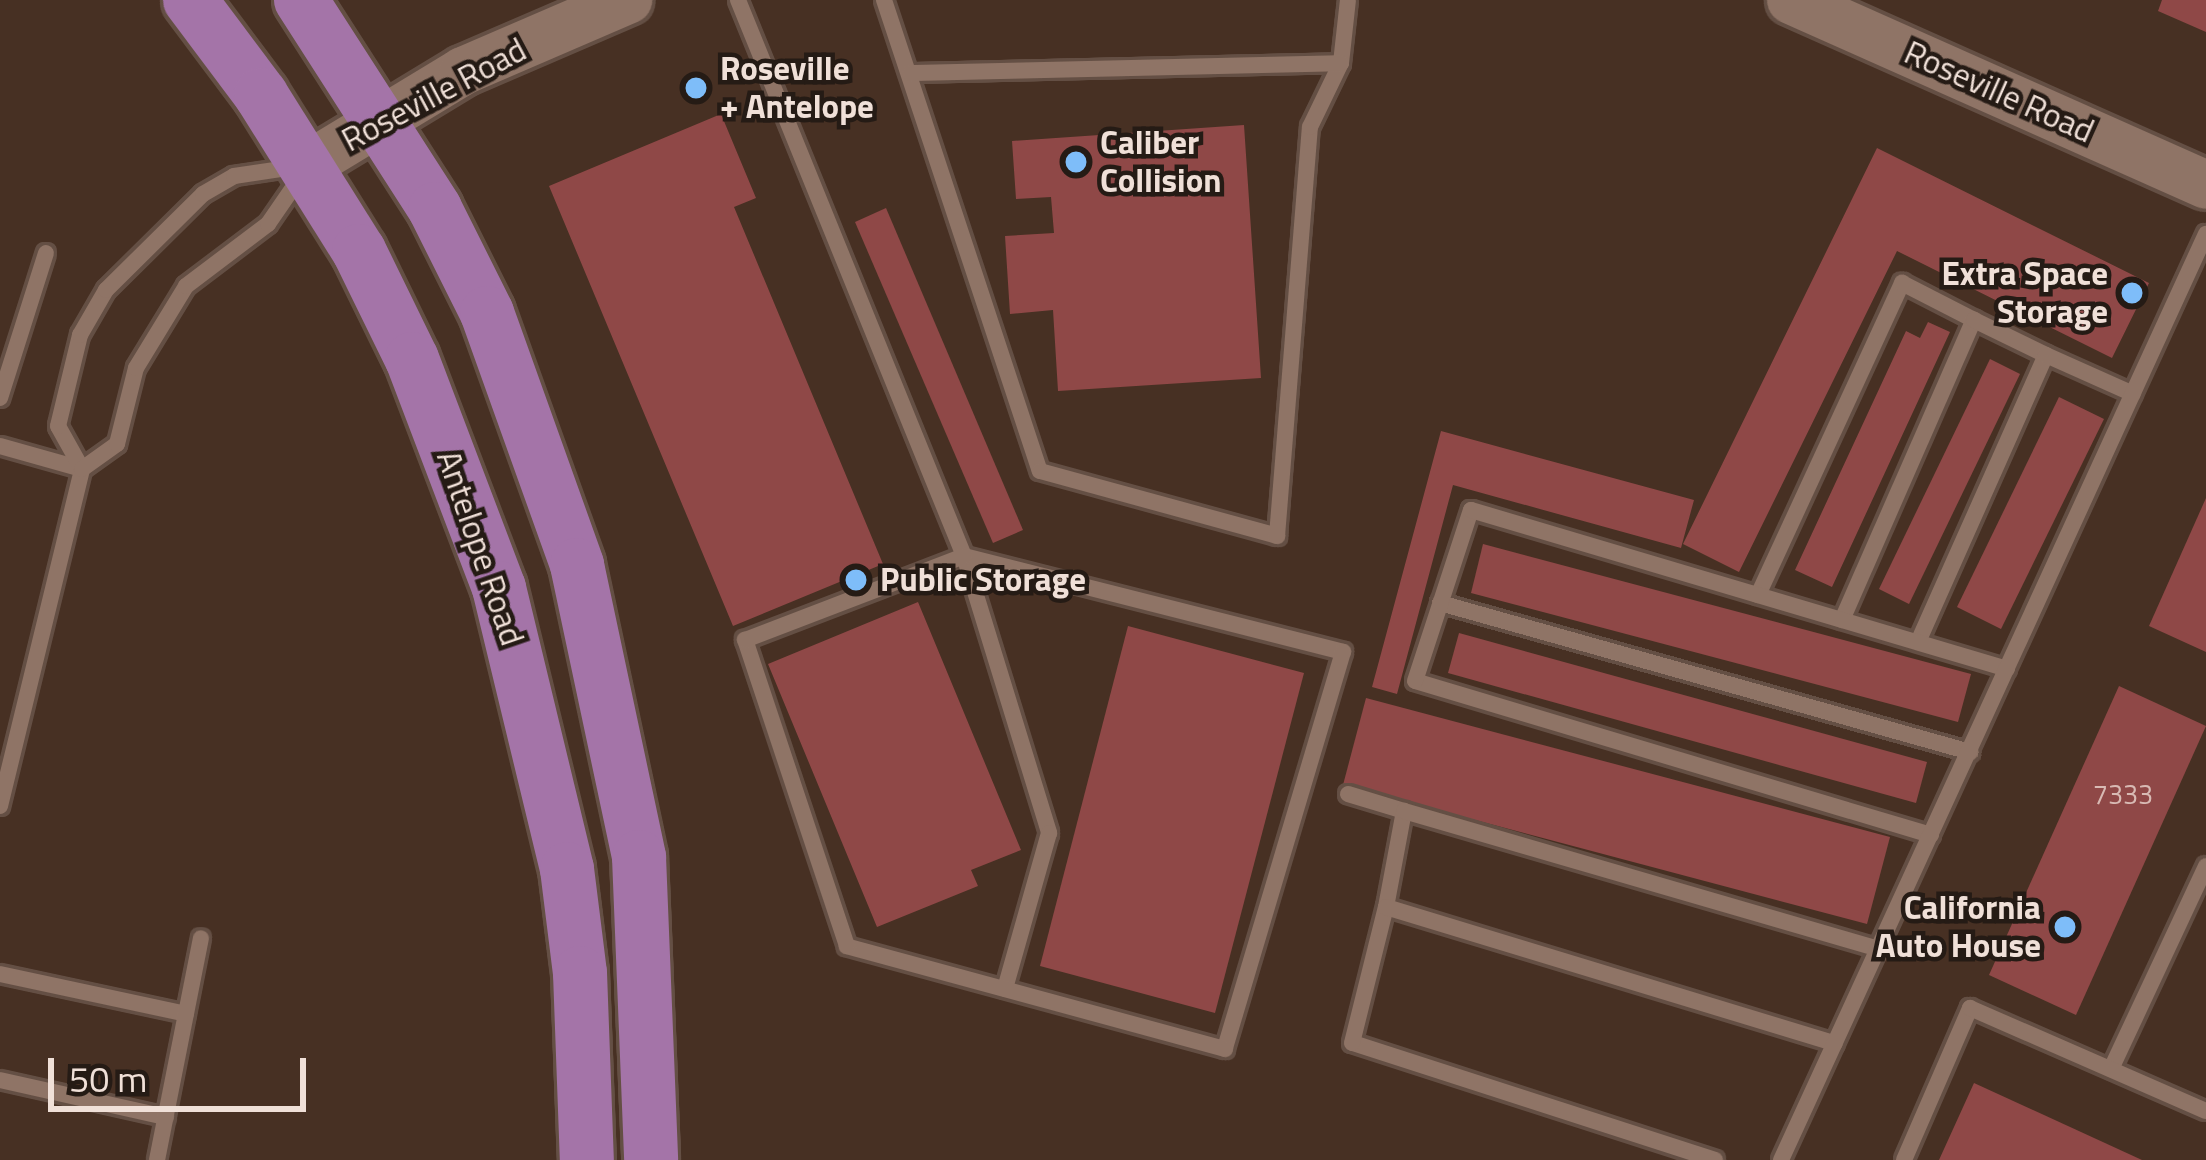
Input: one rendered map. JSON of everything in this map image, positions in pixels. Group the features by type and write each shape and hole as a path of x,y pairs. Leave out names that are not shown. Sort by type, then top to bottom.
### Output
{"main road":[{"name":"Antelope Road","path":"190,0 308,165 412,359 499,588 567,869 582,993 587,1160"},
{"path":"301,0 380,118 487,313 577,565 639,857 651,1160"},
{"name":"Roseville Road","path":"308,165 463,71 628,0"},
{"name":"Roseville Road","path":"1791,0 2206,185"}],"lane":[{"path":"738,0 964,556 1049,833 1005,989"},
{"path":"884,0 1040,471 1277,536 1310,127 1341,63 1348,0"},
{"path":"911,74 1341,63"},
{"path":"82,469 58,427 80,335 106,290 203,194 234,176 308,165"},
{"path":"0,806 82,469 117,444 136,368 186,286 268,224 308,165"},
{"path":"1781,1160 2206,234"},
{"path":"0,398 46,253"},
{"path":"1758,595 1901,283 2133,394"},
{"path":"1842,620 1974,320"},
{"path":"1918,642 2046,355"},
{"path":"0,446 82,469"},
{"path":"1931,835 1414,681 1471,511 2007,669"},
{"path":"964,556 1343,652 1225,1049 847,946 745,640 964,556"},
{"path":"1440,603 1970,752"},
{"path":"1348,794 1878,949"},
{"path":"1403,811 1386,907 1352,1043 1715,1160"},
{"path":"2111,1069 2206,866"},
{"path":"1386,907 1835,1043"},
{"path":"157,1160 200,938"},
{"path":"0,974 186,1014"},
{"path":"1904,1160 1970,1008 2206,1111"},
{"path":"0,1080 166,1117"}],"building":[{"path":"2162,0 2206,0 2206,32 2158,11"},
{"path":"721,114 756,198 734,207 883,564 733,626 549,186"},
{"path":"1244,125 1261,378 1058,391 1053,310 1010,314 1005,236 1054,233 1051,197 1016,199 1012,141"},
{"path":"1877,148 2149,283 2112,358 1897,251 1739,572 1683,544"},
{"path":"886,208 1023,530 993,543 855,222"},
{"path":"1928,322 1950,332 1832,587 1795,570 1906,331 1920,338"},
{"path":"1990,359 2020,374 1909,604 1879,589"},
{"path":"2059,397 2104,419 2001,629 1957,607"},
{"path":"1441,431 1694,500 1681,548 1453,485 1397,694 1372,687"},
{"path":"2206,498 2206,652 2149,626"},
{"path":"1483,544 1971,674 1958,722 1471,593"},
{"path":"918,602 1021,850 971,870 978,886 877,927 768,664"},
{"path":"1128,626 1304,673 1215,1013 1040,966"},
{"path":"1459,633 1927,762 1916,803 1448,673"},
{"path":"2119,686 2206,726 2076,1015 1989,975"},
{"path":"1366,698 1890,837 1867,924 1343,785"},
{"path":"1974,1083 2142,1160 1939,1160"}],"place":[{"name":"Roseville + Antelope","path":"696,88"},
{"name":"Caliber Collision","path":"1076,162"},
{"name":"Extra Space Storage","path":"2132,293"},
{"name":"Public Storage","path":"856,580"},
{"name":"California Auto House","path":"2065,927"}]}
